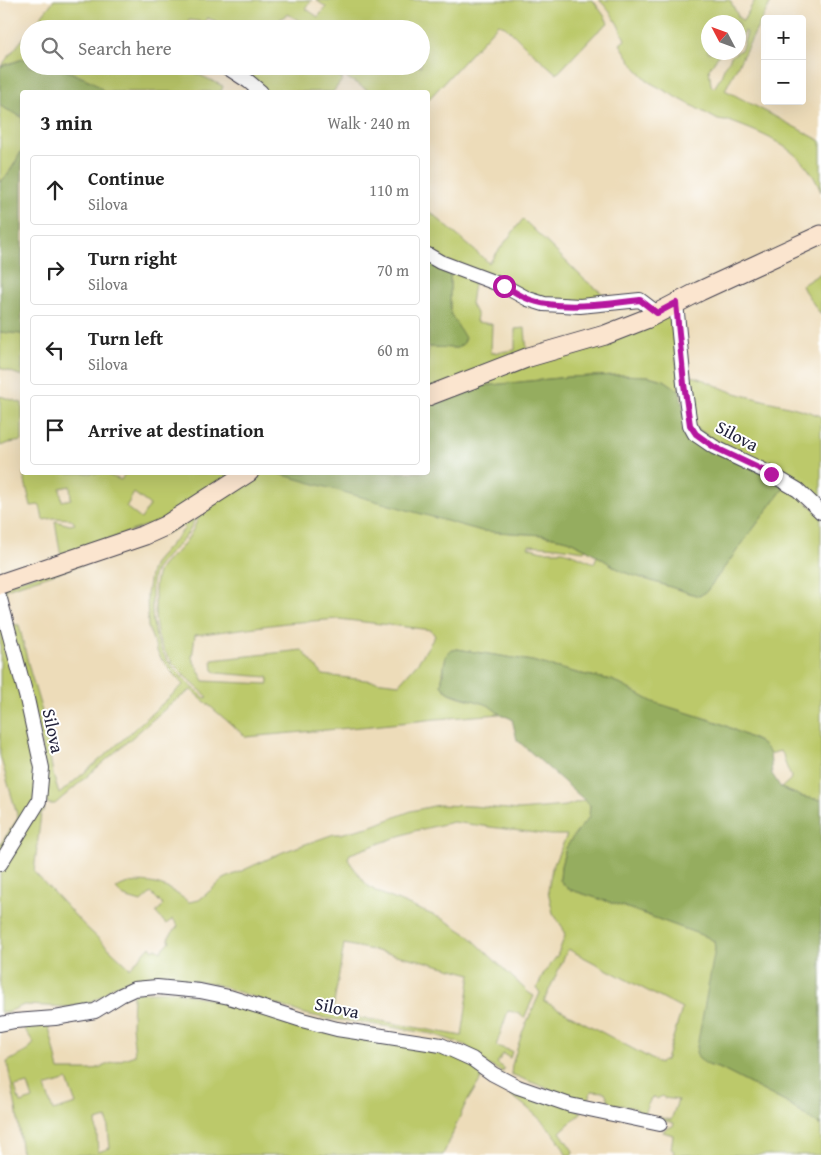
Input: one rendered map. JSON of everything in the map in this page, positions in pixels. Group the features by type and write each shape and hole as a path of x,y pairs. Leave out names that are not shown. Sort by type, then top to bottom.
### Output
{"street":[{"path":"239,75 259,90"},
{"path":"430,395 529,356 605,335 646,319 700,291 821,235"},
{"path":"430,256 440,262 504,286 528,299 544,304 580,306 640,300 657,313"},
{"name":"Silova","path":"676,303 690,425 696,434 714,447 771,474 798,490 821,512"},
{"path":"0,584 145,536 165,526 244,475"},
{"name":"Silova","path":"0,599 27,699 42,768 39,801 0,864"},
{"name":"Silova","path":"0,1024 55,1018 95,1011 120,995 134,989 157,987 200,991 229,997 302,1020 337,1028 441,1045 472,1060 518,1087 570,1105 660,1124"}],"green space":[{"path":"54,0 312,0 305,8 318,17 326,7 316,0 593,0 608,23 557,74 505,26 498,24 430,98 430,90 368,90 342,75 430,75 430,20 298,20 288,14 279,20 213,20 207,18 206,20 38,20"},
{"path":"599,0 730,0 738,15 701,15 701,60 715,60 709,69 711,85 714,88 729,60 741,60 725,90 821,141 821,192 814,177 805,165 783,146 743,126 729,121 718,120 649,82 634,66 620,44 625,40 614,18"},
{"path":"755,0 772,0 764,15 761,15 761,21 746,50 746,16"},
{"path":"20,42 20,60 1,66"},
{"path":"20,60 20,75 77,75 93,82 103,90 20,90 20,116 2,107 0,104 0,67"},
{"path":"77,75 200,75 223,86 222,90 103,90 93,82"},
{"path":"252,75 336,75 343,79 335,90 264,90 251,80"},
{"path":"0,104 2,107 20,116 20,154 0,182"},
{"path":"20,154 20,334 0,332 0,182 10,171"},
{"path":"430,212 489,263 523,219 585,280 611,300 557,303 430,254"},
{"path":"430,260 450,270 450,311 465,338 464,343 457,348 430,347"},
{"path":"450,270 475,277 471,304 477,315 476,322 492,324 491,353 515,350 515,329 525,328 527,353 430,390 430,347 457,348 450,311"},
{"path":"821,273 821,315 802,285"},
{"path":"671,316 680,391 664,380 648,376 568,377 482,386 475,380"},
{"path":"0,332 20,334 20,375 0,368"},
{"path":"619,375 648,376 664,380 680,391 686,422 786,485 706,592 699,596 623,572 568,540 543,535 482,531 283,475 430,475 430,401 475,380 482,386 568,377"},
{"path":"685,375 732,392 821,416 821,508 693,426"},
{"path":"0,396 20,402 20,441 0,446"},
{"path":"23,475 108,475 121,480 124,475 235,475 164,519 61,557 55,521 70,525 75,524 71,519 54,518 43,520 40,505 31,506","holes":["70,486 71,499 62,501 60,488","134,493 150,505 141,519 126,507"]},
{"path":"257,475 286,475 482,531 543,535 568,540 586,549 584,551 558,547 529,545 528,547 542,551 563,551 594,563 597,556 623,572 699,596 706,592 786,485 821,517 821,800 803,797 781,788 791,777 783,754 780,751 770,754 759,742 720,723 653,702 612,680 532,661 457,649 450,651 446,655 441,685 449,693 488,705 500,714 246,737 191,690 172,703 55,804 48,804 45,796 41,744 33,706 1,595 1,588 4,585 120,550 152,537 175,525","holes":["199,515 185,543 159,570 155,587 155,614 157,633 168,657 208,697 205,698 181,676 164,655 154,630 152,615 152,582 155,571 162,561 185,538 195,516","182,526 185,528 154,563 150,574 147,595 148,627 159,656 183,685 59,794 53,774 44,718 19,625 10,624 6,604 6,589 135,548","339,619 431,630 435,636 419,661 399,684 323,675 302,650 212,660 213,670 217,673 268,677 268,684 204,681 192,658 195,635 286,623"]},
{"path":"0,618 38,761 35,800 0,856 0,845 18,818 0,756"},
{"path":"457,649 532,661 612,680 653,702 720,723 759,742 767,749 770,754 772,774 781,788 803,797 821,800 821,1126 785,1102 699,1059 696,1052 715,949 714,941 625,907 568,889 560,880 561,866 566,848 589,817 590,805 517,740 512,719 500,714 488,705 450,693 443,688 441,685 446,655 450,651"},
{"path":"584,800 590,805 589,817 566,848 561,866 560,880 568,889 625,907 714,941 708,1065 721,1069 785,1102 821,1126 821,1155 673,1155 674,1151 671,1149 673,1135 663,1132 665,1129 673,1126 674,1123 658,1117 671,1120 678,1100 662,1096 657,1099 655,1097 651,1098 645,1110 644,1118 636,1115 636,1109 634,1108 610,1103 605,1092 591,1091 589,1100 556,1092 511,1074 522,1033 540,993 537,988 544,973 557,956 565,936 563,928 553,913 548,891 552,868 567,835 550,835 453,822 414,831 350,854 348,858 367,885 377,892 445,920 468,935 534,996 524,1018 518,1013 508,1011 496,1046 512,1051 510,1058 503,1054 497,1063 504,1068 503,1072 488,1065 465,1045 433,1034 305,1014 211,983 178,979 149,980 140,978 112,987 102,996 88,1003 68,1007 24,1005 8,1012 0,1012 0,868 42,806 45,809 41,814 34,872 84,925 130,968 150,946 153,950 156,948 161,951 170,941 168,938 178,926 173,919 166,924 156,913 163,905 151,893 141,902 124,897 116,889 120,886 138,882 157,884 169,889 189,902 199,900 224,879 283,852 334,834 372,826 411,811 438,805 519,810 566,806","holes":["344,944 419,960 471,974 462,1036 375,1020 332,1015","568,949 682,1009 666,1060 659,1063 544,1001"]},
{"path":"173,991 437,1048 582,1112 560,1132 573,1151 572,1155 566,1155 561,1144 542,1121 483,1076 465,1105 443,1155 22,1155 17,1113 7,1062 27,1051 34,1043 21,1024 48,1023 59,1070 92,1070 135,1055 132,1025 133,993","holes":["67,1080 76,1104 53,1111 45,1087","28,1084 33,1099 20,1103 15,1087","107,1118 110,1148 98,1152 96,1121"]}],"route":[{"path":"504,286 528,299 544,304 580,306 640,300 657,313 676,303 690,425 696,434 714,447 771,474"}]}
